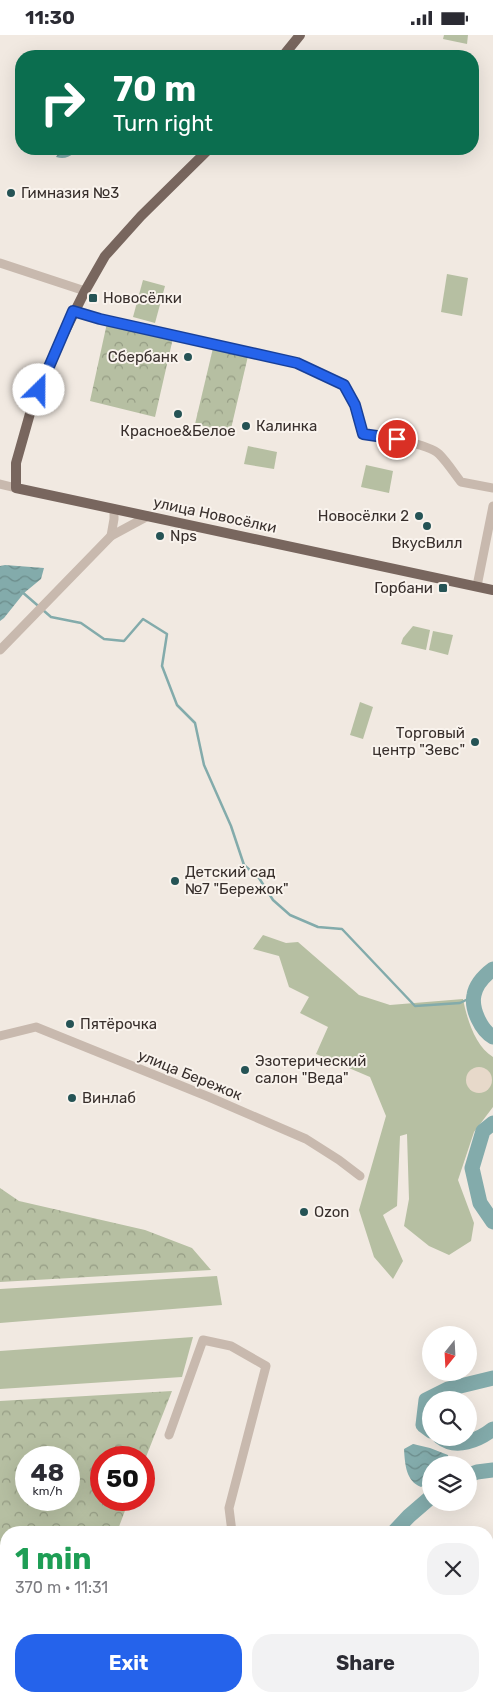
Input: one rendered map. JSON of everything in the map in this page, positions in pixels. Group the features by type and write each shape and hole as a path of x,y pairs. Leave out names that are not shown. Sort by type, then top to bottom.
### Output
{"main road":[{"path":"288,50 300,35"},
{"path":"16,488 15,476 18,455 31,410 73,311 105,256 151,205 203,155"},
{"name":"улица Новосёлки","path":"16,488 493,590"}],"street":[{"path":"0,263 85,291"},
{"path":"73,311 100,319 297,363 344,385 355,405 363,434 408,442 438,452 461,482 493,488"},
{"name":"улица Новосёлки","path":"0,484 16,488"},
{"path":"477,586 493,506"},
{"path":"112,536 114,509"},
{"path":"0,650 112,536 148,516"},
{"name":"улица Бережок","path":"0,1035 36,1027 209,1097 306,1139 360,1176"},
{"path":"169,1435 203,1340 231,1346 266,1366 229,1509 231,1526"}],"green space":[{"path":"444,35 468,35 467,44 443,39"},
{"path":"447,274 468,278 462,316 441,312"},
{"path":"143,280 165,286 155,323 133,317"},
{"path":"107,323 173,338 155,417 90,401"},
{"path":"213,348 248,356 230,433 195,424"},
{"path":"248,446 277,452 274,469 244,464"},
{"path":"366,465 393,471 389,493 361,487"},
{"path":"413,626 430,630 426,650 401,644 403,638"},
{"path":"433,631 453,635 448,655 429,650"},
{"path":"360,702 373,707 363,739 350,735"},
{"path":"263,935 286,943 298,942 359,995 390,1005 463,999 467,1015 477,1039 481,1046 493,1057 493,1107 474,1132 458,1180 474,1223 471,1241 449,1255 429,1246 404,1226 409,1199 407,1134 400,1136 397,1206 383,1215 403,1261 393,1279 374,1257 359,1210 386,1116 370,1077 316,1054 328,1027 300,1013 309,997 289,987 279,956 253,949"},
{"path":"0,1188 19,1201 145,1230 192,1248 211,1270 0,1282"},
{"path":"217,1276 222,1305 0,1323 0,1289"},
{"path":"193,1337 182,1377 0,1389 0,1351"},
{"path":"172,1391 150,1446 90,1446 90,1511 125,1511 119,1526 0,1526 0,1401"}],"shaded area":[{"path":"479,1067 488,1071 492,1080 488,1089 479,1093 470,1089 466,1080 470,1071"}],"water":[{"path":"57,155 71,155 63,158 56,157"},
{"path":"0,566 44,568 41,579 24,593 0,621"},
{"path":"413,1444 430,1448 448,1456 422,1456 421,1487 409,1477 404,1449"}],"waterway":[{"path":"21,591 51,617 81,623 104,639 124,641 143,619 167,634 162,666 177,705 195,723 204,765 231,826 244,865 259,878 273,900 290,915 318,927 342,929 415,1006 460,1003 474,996"},
{"path":"493,969 479,984 473,1001 478,1019 493,1037"},
{"path":"493,1123 483,1131 472,1168 480,1203 493,1222"},
{"path":"444,1391 493,1378"},
{"path":"477,1439 493,1429"},
{"path":"477,1472 493,1470"},
{"path":"400,1526 422,1505"}],"place":[{"name":"Гимназия №3","path":"11,193"},
{"name":"Новосёлки","path":"93,298"},
{"name":"Сбербанк","path":"188,357"},
{"name":"Красное&Белое","path":"178,414"},
{"name":"Калинка","path":"246,426"},
{"name":"Новосёлки 2","path":"419,516"},
{"name":"ВкусВилл","path":"427,526"},
{"name":"Nps","path":"160,536"},
{"name":"Горбани","path":"443,588"},
{"name":"Торговый центр \"Зевс\"","path":"475,742"},
{"name":"Детский сад №7 \"Бережок\"","path":"175,881"},
{"name":"Пятёрочка","path":"70,1024"},
{"name":"Эзотерический салон \"Веда\"","path":"245,1070"},
{"name":"Винлаб","path":"72,1098"},
{"name":"Ozon","path":"304,1212"}],"route":[{"path":"39,390 73,311 100,319 297,363 344,385 355,405 363,434 397,439"}]}
